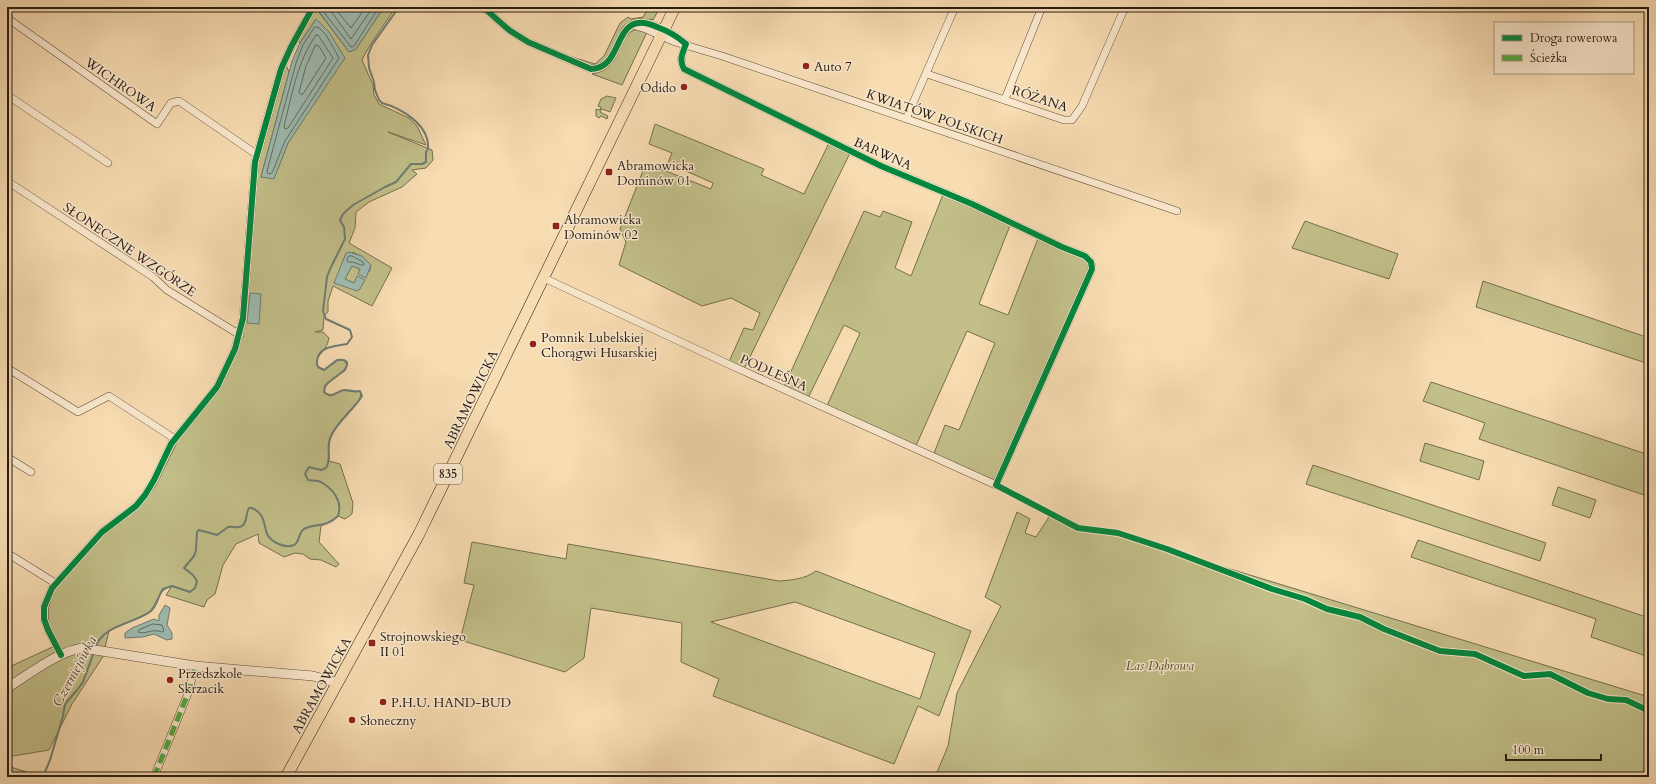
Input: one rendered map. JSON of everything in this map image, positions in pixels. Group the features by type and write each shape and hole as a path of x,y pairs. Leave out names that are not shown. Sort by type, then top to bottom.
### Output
{"main road":[{"name":"835","path":"663,33 675,7"},
{"name":"ABRAMOWICKA","path":"286,777 419,534 663,33"}],"street":[{"path":"61,655 48,630 44,615 46,600 55,583 102,532 136,506 146,495 175,438 206,402 220,382 235,349 240,335 243,318 253,172 257,154 281,69 291,47 314,7"},
{"name":"KWIATÓW POLSKICH","path":"483,7 509,30 528,42 591,69 600,68 608,63 623,34 632,25 642,27 663,33 675,42 686,44 1177,211"},
{"path":"906,119 927,74 955,7"},
{"path":"1005,99 1042,7"},
{"name":"RÓŻANA","path":"927,74 1064,120 1072,120 1078,114 1082,106 1125,7"},
{"name":"WICHROWA","path":"7,18 157,124 172,103 179,101 257,154"},
{"name":"BARWNA","path":"686,44 681,58 681,64 684,69 881,166 972,204 1062,247 1085,256 1092,262 1092,269 996,485"},
{"path":"7,95 108,163"},
{"name":"SŁONECZNE WZGÓRZE","path":"7,181 153,277 167,290 240,335"},
{"name":"PODLEŚNA","path":"544,278 728,364 996,485"},
{"path":"7,368 78,412 109,396 175,438"},
{"path":"7,457 31,472"},
{"path":"7,553 55,583"},
{"path":"7,688 61,655 76,649 88,648 195,666 313,676 338,683"},
{"path":"154,777 189,691 195,666"}],"green space":[{"path":"317,7 320,7 318,11 349,52 356,49 384,7 396,7 370,45 362,60 373,85 374,95 379,104 409,118 417,126 426,145 388,132 432,150 433,160 426,168 412,170 417,174 402,187 369,202 356,212 355,228 349,243 392,268 372,306 333,286 328,301 328,312 324,316 323,330 315,332 323,332 329,338 326,346 317,359 318,367 324,370 340,359 344,360 347,365 345,369 327,384 324,392 330,396 343,390 356,392 360,391 361,394 358,402 336,427 331,436 329,448 329,461 340,464 353,503 352,514 345,519 338,516 321,526 319,542 339,564 336,567 321,560 310,559 303,554 295,553 284,557 259,543 258,534 236,544 223,565 215,594 207,600 204,607 166,595 172,586 163,590 154,606 148,613 109,631 105,647 88,645 104,655 72,704 49,750 7,757 7,668 59,644 51,631 48,617 50,603 55,589 103,534 147,498 156,485 179,438 220,388 239,346 246,317 257,167 286,65 289,72 261,177 274,178 288,143 344,58 316,19 300,43 297,40","holes":["353,252 368,261 370,271 361,270 352,265 345,279 354,283 334,283"]},
{"path":"649,7 660,7 653,20 650,19 649,21 638,19 625,25 622,28 611,52 603,62 592,65 566,55 595,64 604,56 620,23 628,17 631,19 643,17"},
{"path":"638,29 647,32 622,85 592,74 602,71 610,66 615,59 625,37 630,32"},
{"path":"607,96 616,98 610,112 602,109 600,112 608,116 607,119 601,116 599,118 596,116 596,109 600,110 601,107 598,106 601,99"},
{"path":"655,124 764,169 761,175 804,194 830,141 851,151 743,371 728,364 744,328 753,330 760,313 731,298 702,306 619,265 626,242 620,229 646,163 711,189 713,183 668,163 672,153 649,144"},
{"path":"944,192 1011,223 979,304 1008,315 1039,236 1091,262 996,485 933,456 945,425 959,430 995,343 967,331 915,448 826,408 860,333 844,325 807,400 783,389 864,211 880,217 883,211 912,222 895,268 911,276"},
{"path":"1305,221 1398,254 1389,279 1292,248"},
{"path":"1483,281 1649,338 1649,364 1476,307"},
{"path":"1431,382 1649,455 1649,480 1644,495 1479,439 1485,423 1423,401"},
{"path":"1425,443 1484,461 1479,480 1420,461"},
{"path":"1313,465 1546,543 1540,561 1306,484"},
{"path":"1558,487 1596,500 1590,518 1552,505"},
{"name":"Las Dąbrowa","path":"1017,512 1030,519 1025,533 1036,537 1051,514 1075,528 1109,532 1649,697 1649,777 935,777 948,746 957,693 1001,606 985,597"},
{"path":"1418,540 1649,618 1649,657 1591,637 1596,619 1411,557"},
{"path":"472,542 566,559 568,544 779,581 794,580 812,574 816,571 971,631 939,716 918,706 894,764 713,696 719,679 681,662 682,623 591,608 584,658 565,672 460,640 474,585 464,583","holes":["795,602 935,653 920,699 711,622"]},
{"path":"7,766 27,772 27,777 7,777"}],"water":[{"path":"320,7 384,7 356,49 349,52 318,10"},
{"path":"316,19 329,32 345,58 288,143 274,179 261,177 292,61 300,43"},
{"path":"349,252 362,256 371,265 366,278 358,274 360,269 352,266 345,279 354,283 357,276 365,280 360,289 357,291 334,283 346,253"},
{"path":"250,293 261,294 259,324 247,323"},
{"path":"165,605 170,608 167,625 172,633 172,639 167,640 154,634 143,637 125,638 125,633 132,628 154,619 159,621 159,615"}],"waterway":[{"name":"Czerniejówka","path":"95,648 99,640 112,629 137,619 151,611 163,589 172,586 190,592 195,588 197,581 193,575 184,568 194,556 196,550 197,532 199,530 217,535 228,527 241,526 245,523 249,508 252,508 261,516 269,537 279,544 290,546 296,544 304,529 325,524 334,520 338,516 338,500 333,492 321,482 308,480 305,474 309,467 321,470 326,468 329,461 330,438 341,421 362,396 360,391 344,390 332,395 324,392 325,386 345,370 347,362 344,360 337,360 324,370 318,367 317,364 318,358 323,350 332,346 347,344 352,337 350,330 326,319 323,311 327,277 345,239 344,227 340,220 343,214 353,205 396,182 411,164 422,164 426,162 426,152 428,149 427,140 419,125 405,113 390,105 382,103 379,100 369,68 368,55 372,45 399,7"},
{"name":"Czerniejówka","path":"43,777 50,760 65,704 83,682 94,652"}],"marked path":[{"path":"154,777 189,691 195,666"}],"cycle path":[{"path":"61,655 44,619 44,607 52,588 102,532 136,506 145,495 154,480 171,444 217,387 235,349 243,318 255,162 281,69 291,47 313,7"},
{"path":"483,7 509,30 528,42 591,69 602,66 610,59 625,31 632,25 642,23 669,32 686,44 681,60 684,69 881,166 972,204 1062,247 1085,256 1091,262 1092,269 996,485 1078,528 1118,533 1167,549 1272,589 1305,599 1327,609 1360,617 1384,629 1440,651 1475,654 1524,676 1550,674 1588,693 1608,699 1626,700 1649,711"}],"place":[{"name":"Auto 7","path":"806,66"},
{"name":"Odido","path":"684,87"},
{"name":"Abramowicka Dominów 01","path":"609,172"},
{"name":"Abramowicka Dominów 02","path":"556,226"},
{"name":"Pomnik Lubelskiej Chorągwi Husarskiej","path":"533,344"},
{"name":"Strojnowskiego II 01","path":"372,643"},
{"name":"Przedszkole Skrzacik","path":"170,680"},
{"name":"P.H.U. HAND-BUD","path":"383,702"},
{"name":"Słoneczny","path":"352,720"}]}
